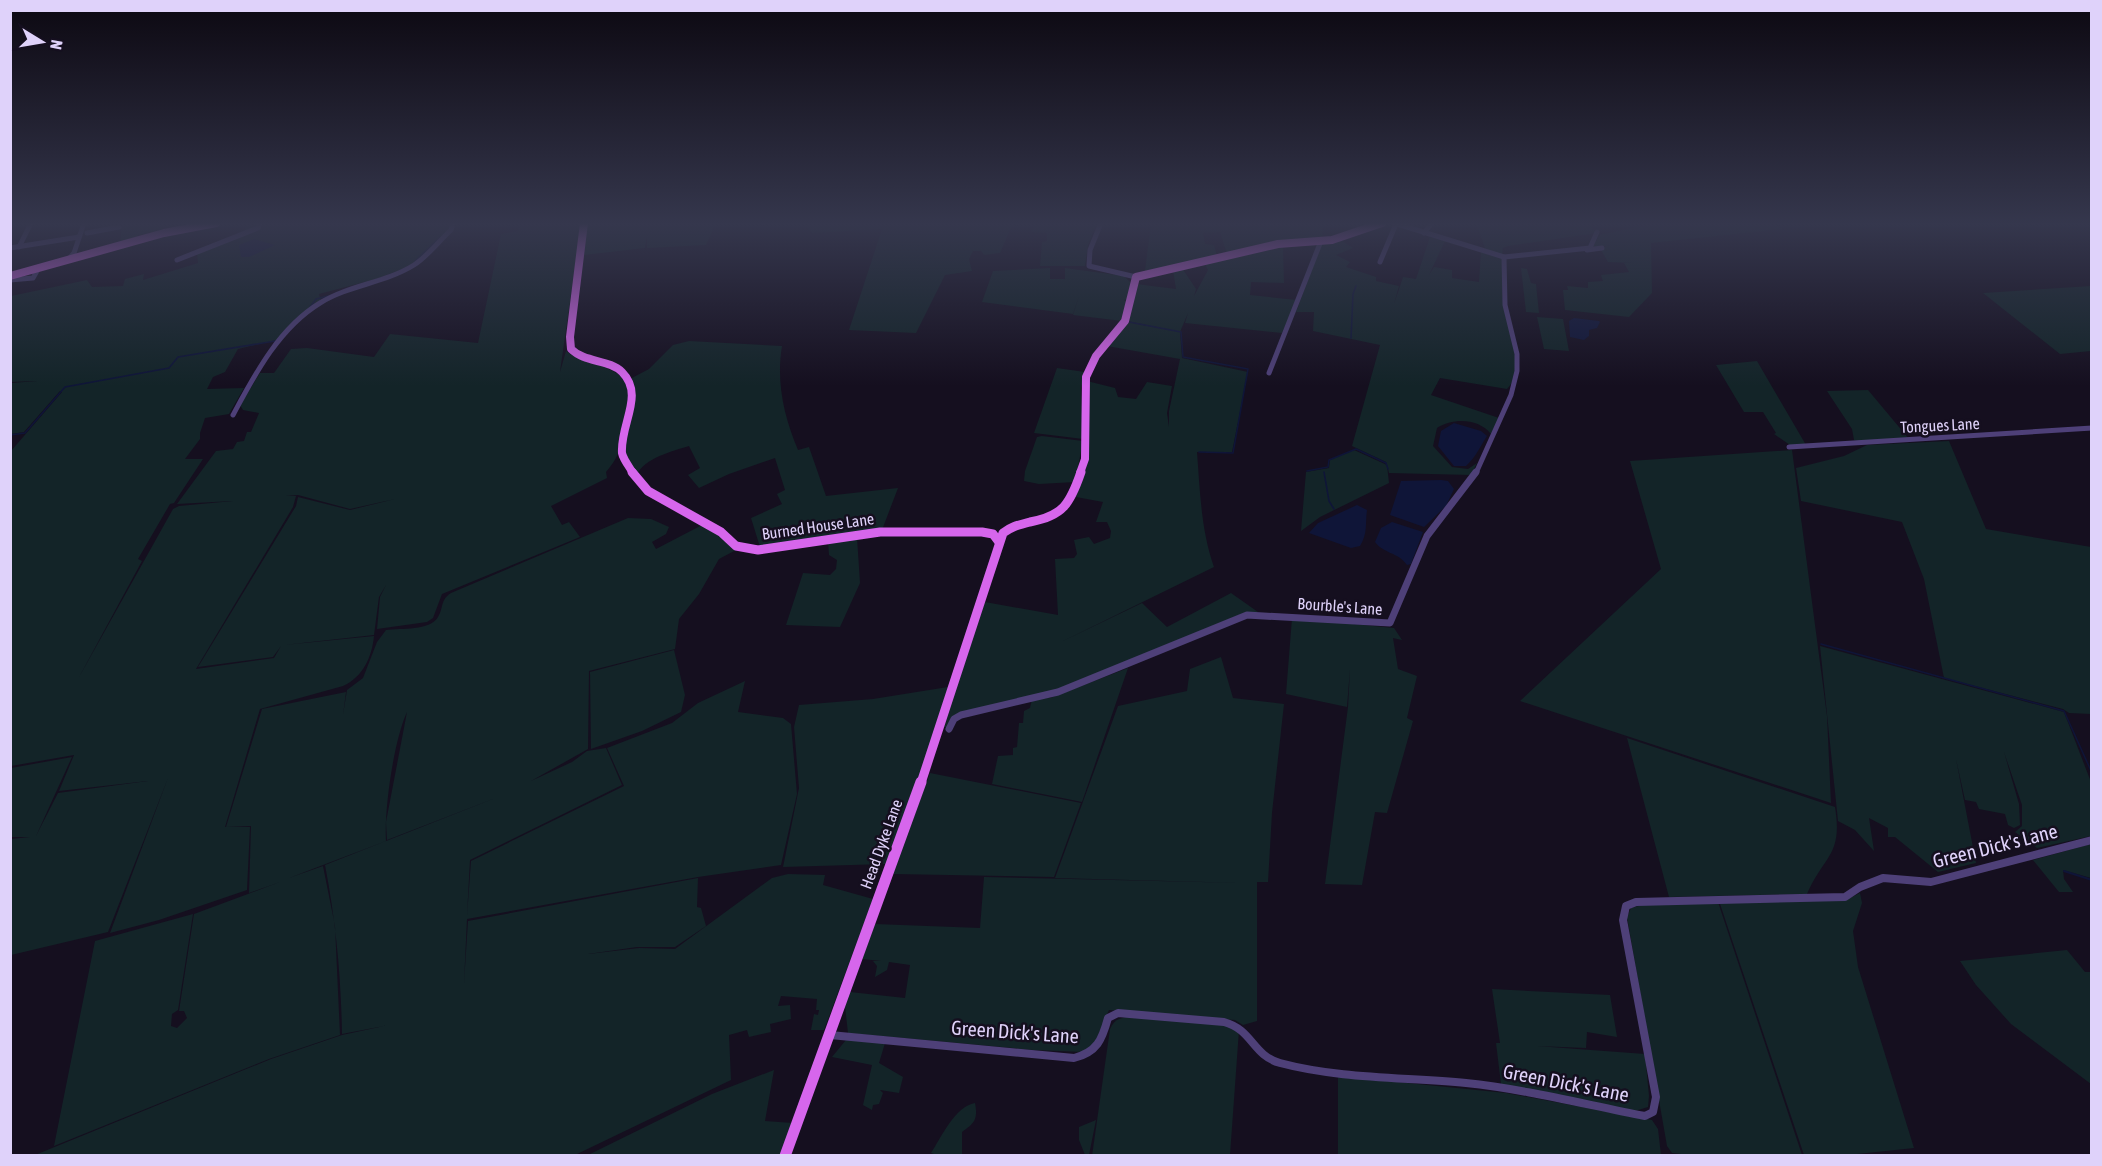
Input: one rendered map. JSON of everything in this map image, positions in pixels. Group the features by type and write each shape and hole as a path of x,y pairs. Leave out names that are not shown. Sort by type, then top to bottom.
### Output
{"main road":[{"name":"Burned House Lane","path":"577,277 570,337 571,350 579,357 612,367 628,378 633,398 627,417 622,454 635,477 648,491 721,532 736,546 750,550 880,532 982,532"},
{"path":"982,532 1051,518 1065,507 1076,489 1085,459 1086,377 1095,356 1120,330 1125,321 1136,277"},
{"path":"982,532 993,534 999,542 1003,533 1012,526"},
{"name":"Head Dyke Lane","path":"785,1155 954,686 999,542"}],"street":[{"path":"233,415 250,383 296,323 309,311 348,290 382,277"},
{"path":"1269,374 1307,277"},
{"name":"Bourble's Lane","path":"949,729 954,719 961,715 1058,692 1247,615 1390,623 1427,536 1476,473 1514,387 1517,354 1505,305 1504,277"},
{"name":"Tongues Lane","path":"1789,447 2091,428"},
{"name":"Green Dick's Lane","path":"830,1035 1074,1058 1089,1055 1100,1046 1108,1018 1118,1013 1224,1022 1239,1026 1264,1057 1281,1063 1345,1073 1469,1083 1645,1116 1653,1112 1656,1097 1623,920 1626,906 1636,902 1845,897 1860,887 1883,878 1931,882 2091,840"}],"shaded area":[{"path":"131,277 143,277 143,280 151,277 380,277 319,294 321,302 277,340 238,349 225,372 213,377 207,389 244,388 229,414 205,418 200,439 185,459 203,459 174,503 170,504 138,559 142,561 78,679 173,509 179,506 233,501 177,504 216,451 233,449 237,442 244,441 247,432 251,432 259,413 243,410 240,405 260,373 274,373 291,349 307,348 374,357 390,334 478,343 492,277 573,277 560,372 566,351 615,372 629,386 630,397 619,450 606,472 607,478 551,506 562,525 569,522 580,537 442,594 433,618 427,622 377,629 380,597 386,585 379,597 374,635 284,645 374,636 369,659 361,672 350,682 343,686 260,709 225,827 250,827 247,890 159,920 110,933 168,778 108,932 11,955 11,839 30,837 11,837 11,768 72,757 36,836 58,793 148,781 59,791 74,755 11,766 11,451 62,392 60,391 24,432 11,434 11,383 37,381 11,382 11,296 87,280 92,287 123,286 125,279","holes":["298,495 350,509 395,499 350,510 298,497 296,506 198,667 273,657 281,646 274,658 196,669 293,507 296,496 286,496"]},
{"path":"866,277 944,277 916,333 849,330"},
{"path":"991,277 1125,277 1131,283 1128,299 1124,300 1127,302 1122,321 1073,315 1079,296 1073,314 982,302"},
{"path":"1174,277 1188,277 1196,289 1194,296 1204,277 1284,277 1284,283 1251,282 1250,295 1297,300 1282,333 1185,323 1188,313 1180,332 1182,358 1248,372 1232,452 1197,452 1204,525 1214,567 1061,642 1142,603 1167,627 1231,593 1258,612 1244,613 1059,689 960,713 947,727 943,727 985,602 1058,615 1055,559 1074,558 1077,554 1074,540 1089,537 1094,544 1110,538 1111,531 1107,522 1096,522 1103,502 1076,497 1088,460 1087,381 1115,388 1118,397 1136,399 1147,382 1172,386 1167,413 1169,427 1169,411 1180,359 1107,346 1127,322 1176,331 1127,321 1136,284 1176,289"},
{"path":"1309,277 1376,277 1376,281 1399,286 1394,304 1403,277 1452,277 1479,282 1479,277 1502,277 1503,301 1515,349 1516,371 1513,380 1507,389 1440,378 1431,395 1499,418 1491,434 1479,425 1465,421 1450,422 1437,428 1433,446 1452,467 1468,469 1477,463 1471,475 1389,473 1386,462 1352,446 1380,345 1313,331 1314,312 1296,312"},
{"path":"1522,277 1529,277 1531,283 1536,284 1539,313 1526,312"},
{"path":"1602,277 1652,277 1652,293 1629,317 1565,310 1563,290 1568,290 1567,286 1588,288 1588,282 1603,281"},
{"path":"2091,286 2091,351 2060,354 1983,293"},
{"path":"1537,317 1563,319 1569,351 1544,349"},
{"path":"689,341 782,346 780,373 783,399 798,450 809,447 826,496 898,488 882,530 760,547 751,518 782,504 777,494 785,490 775,458 729,474 699,488 688,475 700,468 689,446 652,460 637,475 625,456 630,379 649,369 673,345"},
{"path":"1757,361 1806,445 1790,445 1774,434 1776,433 1763,412 1744,412 1716,365"},
{"path":"1057,368 1085,372 1081,388 1083,439 1034,433"},
{"path":"1868,390 1909,439 1862,442 1854,440 1852,429 1827,391"},
{"path":"1037,437 1083,441 1075,482 1039,484 1024,481 1025,471"},
{"path":"1949,441 1986,529 2091,547 2091,714 2069,713 2063,709 1944,678 1924,579 1902,522 1801,501 1796,468 1844,456 1867,445"},
{"path":"1354,450 1387,465 1389,483 1320,517 1301,531 1306,472 1329,468 1330,460"},
{"path":"1792,450 1827,716 1831,803 1520,701 1661,569 1630,461"},
{"path":"628,518 651,519 669,527 666,534 652,542 656,549 704,524 719,533 736,550 719,559 699,594 679,619 675,649 589,671 588,749 531,781 572,762 587,751 606,748 622,785 470,860 467,916 471,861 624,786 607,748 672,723 698,703 745,681 738,712 783,718 791,724 797,794 781,865 698,877 467,919 464,983 468,921 698,878 697,907 701,908 706,926 675,947 637,947 588,954 639,948 675,949 772,878 788,874 825,875 823,885 873,899 824,1030 811,1030 814,1014 818,1015 819,1010 816,1010 817,999 781,996 778,1006 790,1005 791,1019 770,1024 771,1032 749,1037 747,1030 729,1035 731,1080 575,1155 35,1155 271,1059 342,1035 384,1026 342,1034 335,931 340,1035 269,1059 54,1146 95,941 193,914 178,1010 172,1014 171,1026 177,1028 187,1018 184,1011 179,1011 194,914 280,882 249,893 251,826 226,827 262,709 346,692 343,715 347,690 363,678 377,642 386,630 429,625 438,617 444,601 451,593","holes":["407,712 386,822 394,757","498,797 325,865 334,921 323,866 289,878 386,841 386,823 387,840"]},
{"path":"857,537 860,583 840,627 786,625 803,573 830,575 836,569 837,560 829,555 828,541"},
{"path":"1292,618 1394,628 1402,640 1393,638 1398,669 1417,676 1407,718 1413,721 1387,813 1375,812 1362,885 1325,884 1348,707 1350,669 1347,707 1286,694"},
{"path":"1820,646 2064,712 2091,782 2091,836 2037,848 2015,832 2022,826 2022,805 2004,752 2019,804 2020,825 2014,828 2008,825 2005,814 1979,809 1976,802 1965,800 1956,759 1976,863 1938,872 1895,837 1888,837 1888,828 1869,818 1874,851 1855,830 1838,821"},
{"path":"674,650 685,695 681,712 642,731 591,749 590,672"},
{"path":"1221,657 1233,698 1284,704 1272,813 1268,882 1257,882 1257,1021 1243,1025 1235,1020 1109,1010 1094,1045 1084,1052 1033,1050 848,1033 845,1006 850,992 905,998 910,965 889,962 887,970 875,977 877,966 873,961 881,961 862,959 875,924 980,928 984,877 1244,883 1055,878 1118,706 1187,691 1190,669"},
{"path":"1128,668 1082,802 992,784 998,756 1013,755 1013,748 1017,747 1019,723 1023,723 1024,711 1030,708 1032,699 1050,698"},
{"path":"948,687 919,778 886,864 783,867 799,788 794,727 799,705 873,699"},
{"path":"1627,738 1835,807 1837,823 1834,846 1807,894 1669,897"},
{"path":"930,773 1081,803 1054,877 893,874"},
{"path":"2091,844 2091,878 2063,870 2064,879 2073,892 2059,892 2033,860"},
{"path":"1860,893 1862,903 1853,931 1858,967 1914,1148 1848,1155 1804,1155 1719,901 1848,899"},
{"path":"1718,902 1802,1155 1690,1155 1672,1153 1667,1146 1627,917 1631,908 1646,904"},
{"path":"2067,950 2085,972 2091,972 2091,1084 2011,1024 1976,985 1960,961"},
{"path":"1492,989 1610,995 1617,1037 1587,1032 1586,1048 1537,1046 1645,1054 1648,1107 1635,1111 1501,1084 1496,1043 1500,1043"},
{"path":"1133,1017 1227,1025 1239,1030 1230,1155 1092,1156 1110,1029 1119,1019"},
{"path":"846,1040 885,1043 879,1063 903,1077 899,1093 880,1090 883,1093 879,1104 873,1105 872,1110 863,1105 872,1065 832,1057"},
{"path":"774,1070 765,1121 793,1123 781,1155 586,1156 712,1094"},
{"path":"1338,1076 1506,1093 1652,1120 1658,1129 1661,1155 1338,1155"},
{"path":"975,1103 974,1120 962,1132 962,1155 931,1153 955,1116 968,1105"},
{"path":"1096,1120 1089,1155 1085,1155 1079,1140 1079,1127"}],"water":[{"path":"1574,318 1600,322 1597,328 1589,330 1589,336 1584,340 1570,337 1569,321"},
{"path":"1454,423 1481,431 1487,436 1466,466 1454,466 1438,446 1441,431"},
{"path":"1401,481 1448,481 1454,489 1446,506 1424,527 1390,515"},
{"path":"1357,505 1367,510 1365,533 1360,546 1351,548 1309,533 1318,523"},
{"path":"1392,522 1423,532 1411,564 1407,565 1375,542 1381,528"}],"waterway":[{"path":"1351,338 1353,294 1356,286"},
{"path":"310,307 316,299 328,296"},
{"path":"1129,322 1181,332 1183,357 1248,369 1233,453 1199,452"},
{"path":"10,435 25,433 65,387 169,368 178,357 275,341"},
{"path":"1307,471 1328,467 1329,460 1356,449 1386,463 1388,469"},
{"path":"1324,472 1329,501 1334,509"},
{"path":"1821,644 2064,711 2092,773"},
{"path":"2064,871 2092,880"}]}
